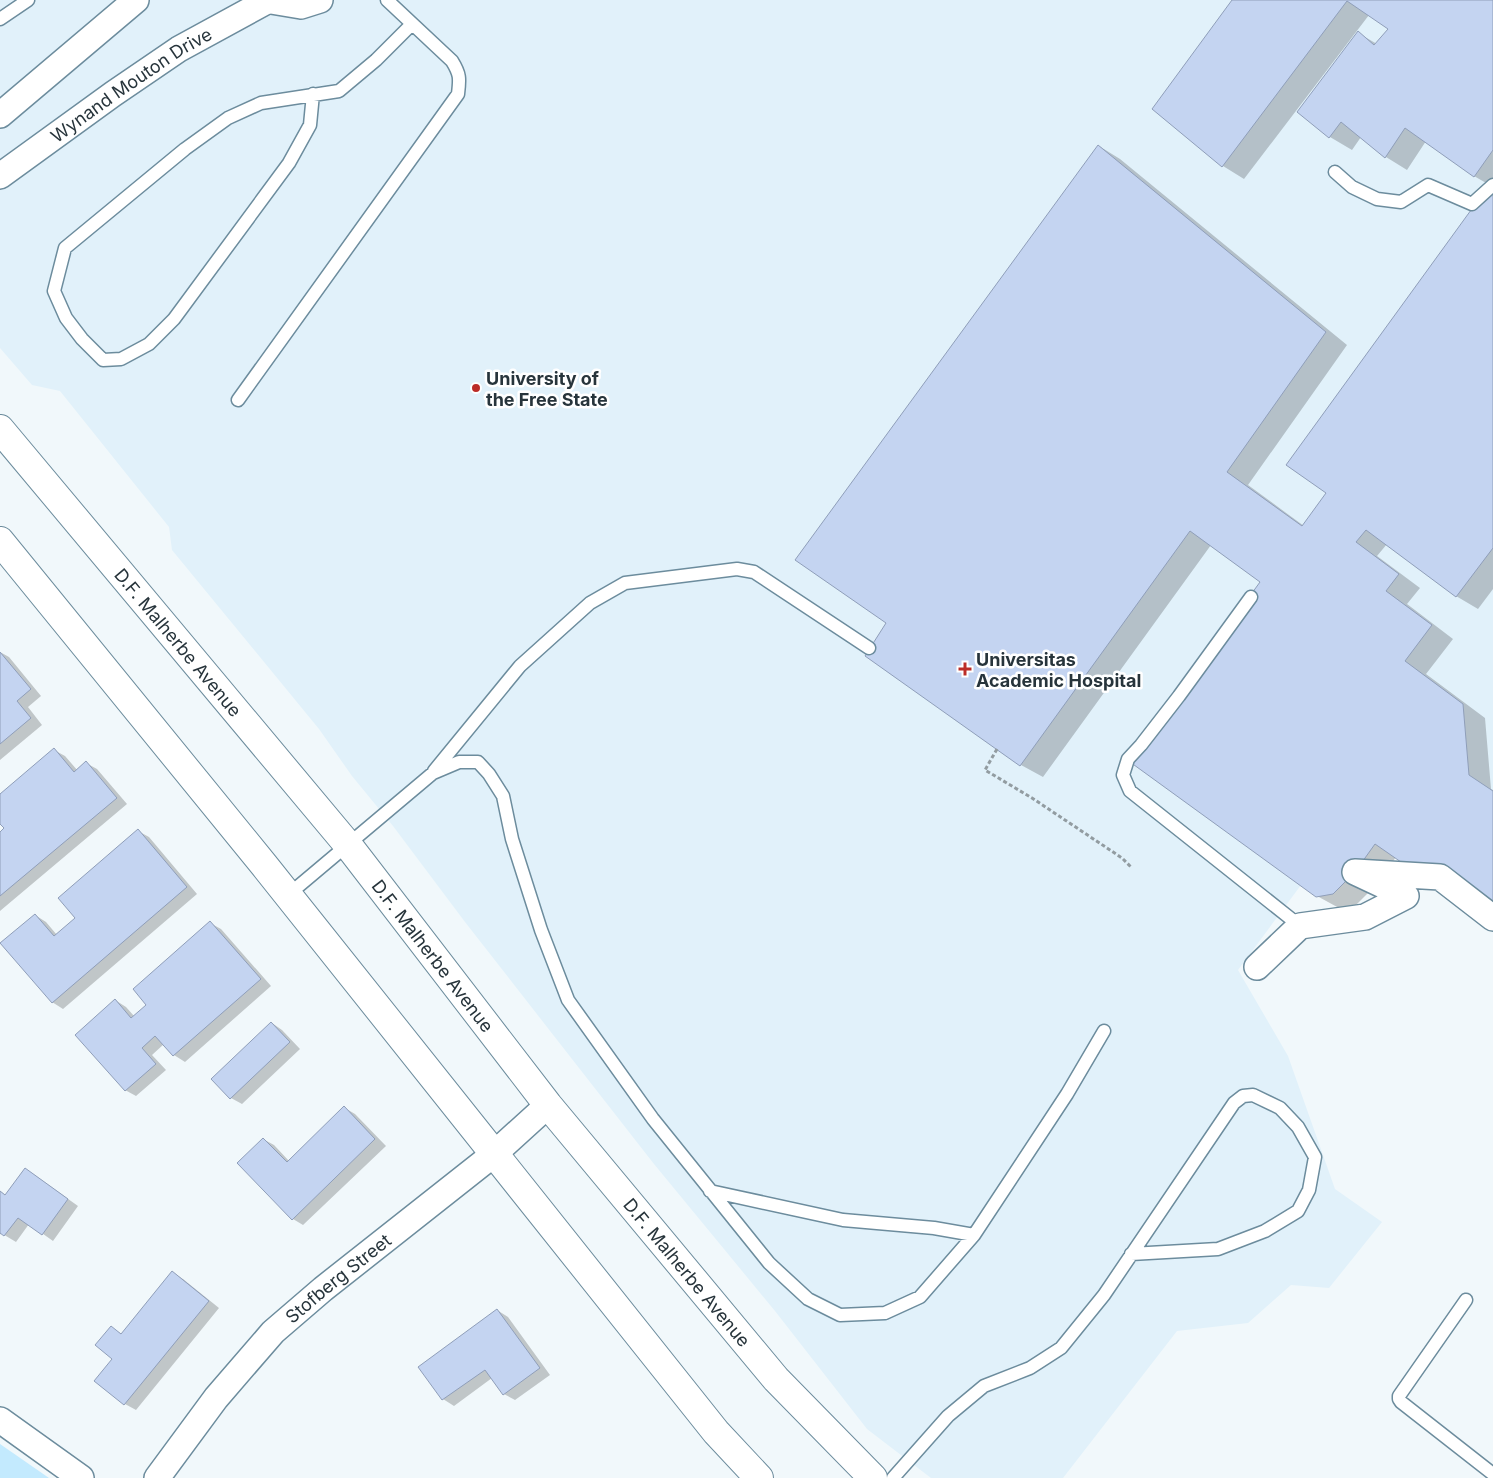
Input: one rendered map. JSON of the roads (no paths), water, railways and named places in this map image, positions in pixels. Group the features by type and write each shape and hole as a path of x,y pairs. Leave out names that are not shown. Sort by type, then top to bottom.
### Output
{"street":[{"path":"0,115 136,0"},
{"path":"266,0 301,6 320,0"},
{"name":"Wynand Mouton Drive","path":"0,176 179,49 266,0"},
{"name":"D.F. Malherbe Avenue","path":"0,429 348,845 548,1105 776,1379 874,1478"},
{"path":"0,541 288,895 716,1432 759,1478"},
{"path":"1257,967 1300,926 1365,917 1406,896 1355,872 1440,877 1493,918"},
{"name":"Stofberg Street","path":"157,1478 216,1398 273,1332 330,1283 494,1154 548,1105"},
{"path":"0,1420 81,1478"}],"lane":[{"path":"0,20 28,0"},
{"path":"238,400 458,94 460,81 452,61 388,0"},
{"path":"312,94 310,125 289,162 174,319 149,344 121,359 103,360 82,339 66,318 54,291 65,248 185,149 228,118 261,103 312,94 339,91 376,60 412,24"},
{"path":"1335,172 1352,186 1377,199 1401,202 1428,185 1472,204 1493,185"},
{"path":"288,895 433,773 520,666 590,603 625,583 737,569 754,572 869,648"},
{"path":"1251,597 1179,696 1128,759 1123,775 1130,791 1300,926"},
{"path":"433,773 459,762 478,762 489,774 503,796 512,839 541,930 568,1000 653,1119 769,1263 808,1299 840,1315 884,1314 920,1297 974,1235 1067,1094 1104,1031"},
{"path":"893,1478 948,1416 984,1386 1030,1368 1061,1348 1104,1295 1131,1254 1234,1103 1243,1096 1253,1095 1280,1108 1298,1127 1315,1157 1309,1190 1298,1211 1265,1231 1218,1249 1131,1254"},
{"path":"710,1191 843,1220 934,1228 974,1235"},
{"path":"1466,1300 1399,1396 1399,1399 1493,1474"}],"place":[{"name":"University of the Free State","path":"476,388"},
{"name":"Universitas Academic Hospital","path":"965,669"}]}
